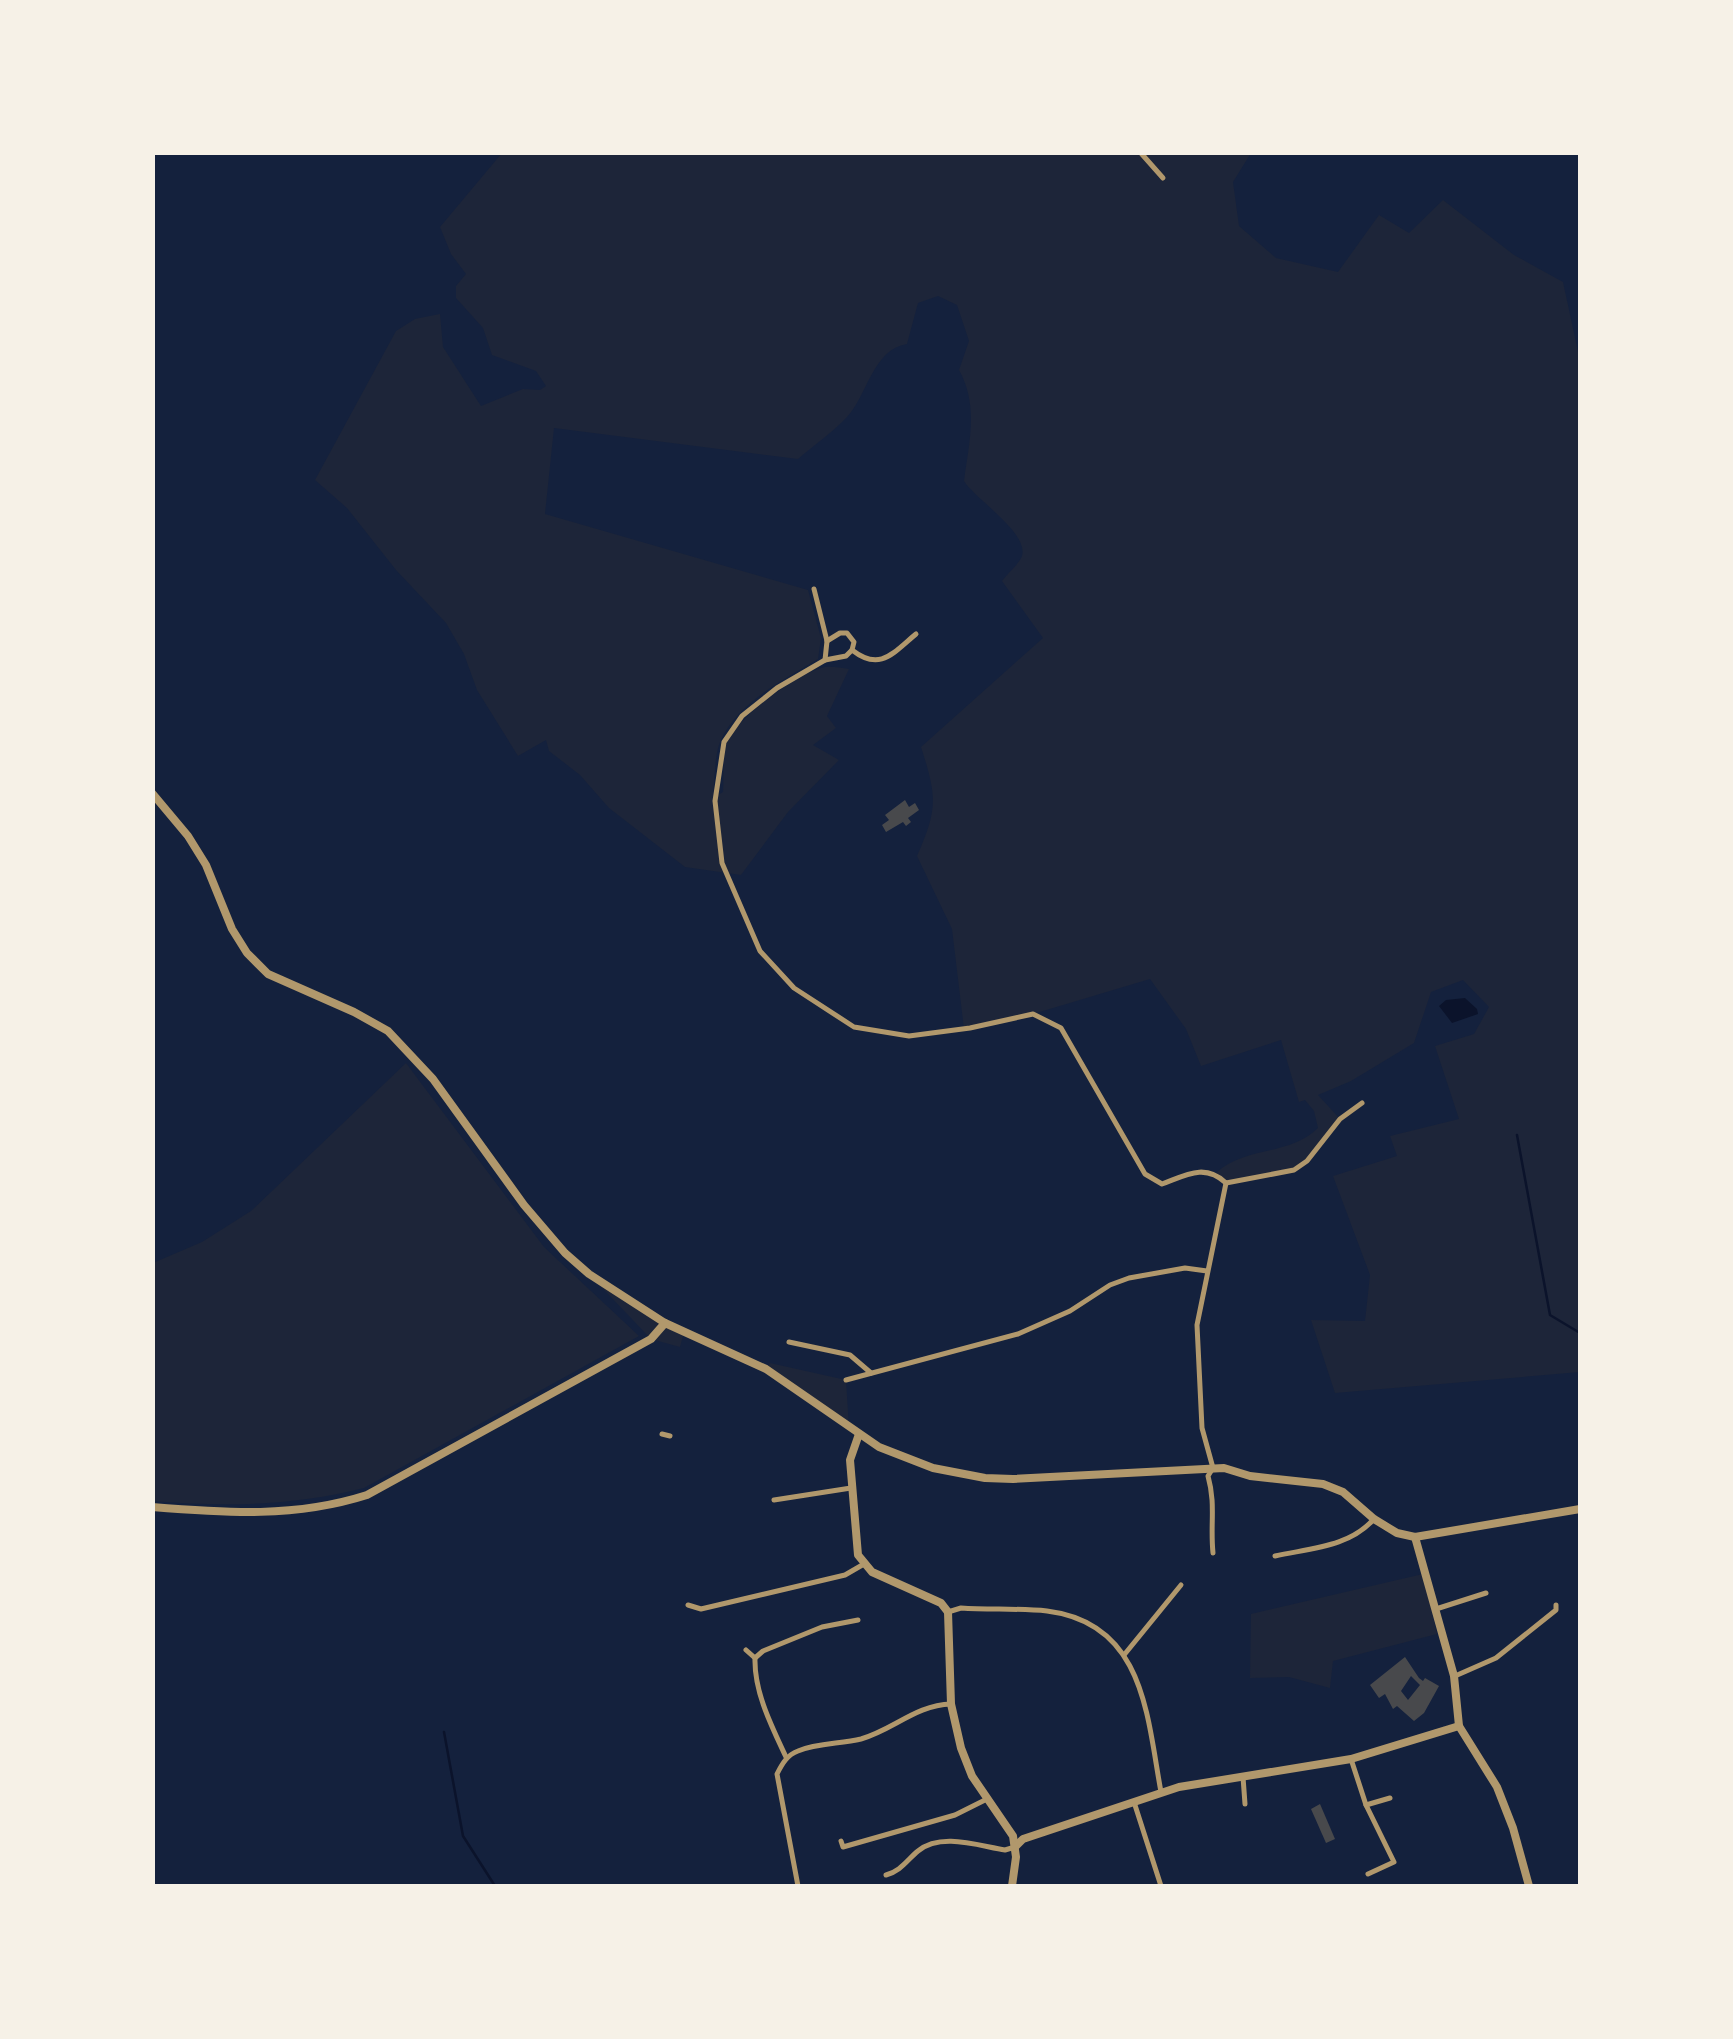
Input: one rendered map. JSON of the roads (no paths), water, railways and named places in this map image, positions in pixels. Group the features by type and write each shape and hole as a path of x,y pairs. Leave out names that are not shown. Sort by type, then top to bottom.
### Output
{"street":[{"path":"1140,152 1163,178"},
{"path":"814,589 827,641 825,660"},
{"path":"827,641 847,634 854,642 846,656 825,660 777,688 742,716 724,742 715,801 722,863 760,951 794,988 854,1026 909,1036 1033,1014 1061,1028 1145,1174 1162,1184 1203,1170 1216,1173 1226,1182"},
{"path":"852,650 864,660 886,660 916,634"},
{"path":"152,793 197,851 246,953 268,974 388,1031 433,1079 524,1205 589,1274 665,1322 766,1369 893,1453 933,1468 985,1478 1213,1468 1323,1484 1343,1492 1397,1533 1415,1537 1580,1510"},
{"path":"1226,1182 1294,1170 1307,1161 1340,1119 1362,1103"},
{"path":"1213,1553 1210,1523 1215,1500 1208,1476 1213,1468 1202,1428 1196,1325 1226,1182"},
{"path":"846,1380 1018,1334 1070,1311 1128,1278 1184,1268 1208,1270"},
{"path":"152,1507 246,1514 293,1512 331,1506 367,1494 650,1339 665,1322"},
{"path":"789,1342 850,1355 871,1373"},
{"path":"662,1434 670,1436"},
{"path":"859,1434 850,1460 858,1555 872,1572 941,1603 948,1612 951,1704 961,1748 986,1800 1012,1836 1012,1886"},
{"path":"774,1500 851,1488"},
{"path":"1275,1556 1360,1536 1374,1519"},
{"path":"1415,1537 1454,1676 1459,1726 1497,1788 1514,1828 1529,1886"},
{"path":"688,1605 701,1608 845,1575 864,1564"},
{"path":"1473,1585 1476,1596"},
{"path":"1124,1655 1181,1586"},
{"path":"1435,1609 1486,1593"},
{"path":"948,1612 961,1608 1048,1611 1093,1628 1124,1655 1142,1687 1161,1792"},
{"path":"1454,1676 1496,1658 1556,1608 1562,1616"},
{"path":"786,1757 769,1721 755,1668 756,1658 763,1651 822,1627 855,1621 849,1610"},
{"path":"746,1650 756,1658"},
{"path":"798,1886 776,1774 786,1757 799,1750 865,1738 905,1716 936,1704 951,1704"},
{"path":"886,1875 899,1875 920,1848 933,1842 1006,1850 1023,1840 1161,1792 1351,1759 1459,1726"},
{"path":"1351,1759 1366,1804 1394,1862 1368,1874"},
{"path":"1243,1775 1245,1804"},
{"path":"1366,1804 1390,1798"},
{"path":"841,1841 843,1847 936,1820 986,1800"},
{"path":"1134,1802 1161,1886"}],"waterway":[{"path":"1517,1135 1550,1315 1580,1333"},
{"path":"444,1732 463,1836 495,1886"}]}
